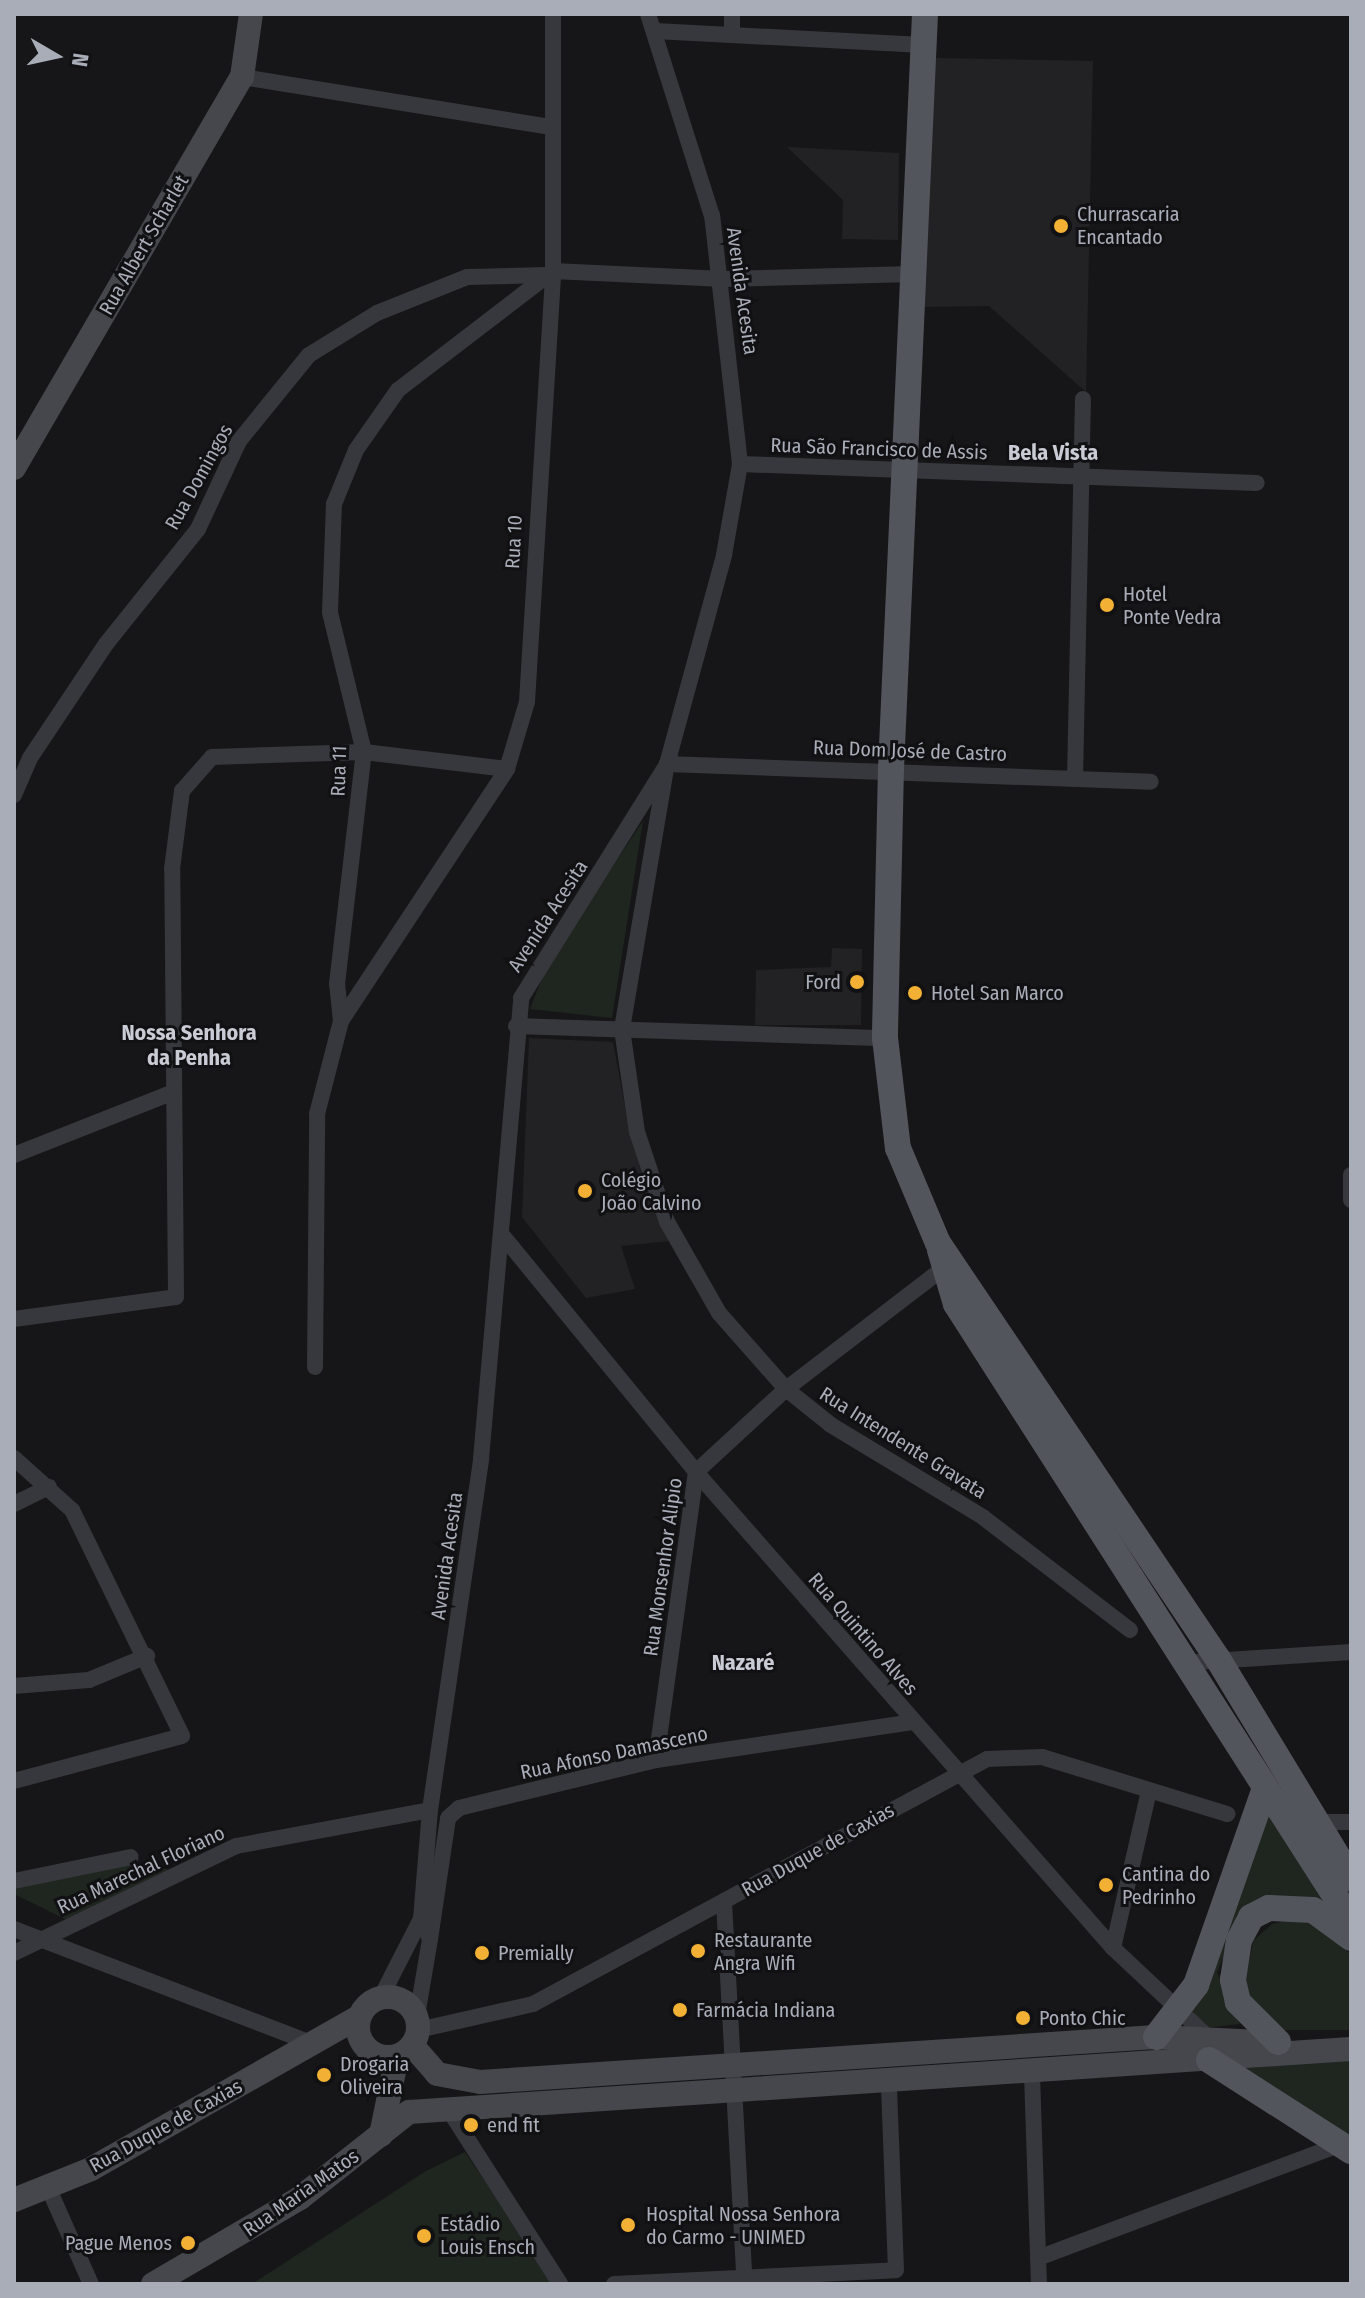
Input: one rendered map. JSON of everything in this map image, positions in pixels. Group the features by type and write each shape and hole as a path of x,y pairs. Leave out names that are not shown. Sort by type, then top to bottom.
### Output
{"main road":[{"name":"Rua Albert Scharlet","path":"14,468 242,77 251,14"},
{"path":"925,14 891,768 885,1038 898,1148 945,1258 956,1304 1181,1663 1351,1921"},
{"path":"945,1258 1218,1659 1351,1879"},
{"path":"1156,2037 1180,2012 1222,1920 1265,1788"},
{"path":"1320,1829 1351,1850"},
{"path":"1278,2042 1238,2002 1233,1980 1239,1940 1251,1917 1269,1908 1313,1910 1351,1938"},
{"path":"411,2037 369,2051 358,2035 360,2016 381,1997 402,1999 411,2037 447,2107"},
{"name":"Rua Duque de Caxias","path":"14,2200 48,2187 360,2016"},
{"path":"411,2037 437,2074 480,2082 1156,2037 1210,2051 1351,2049"},
{"path":"381,2135 411,2037"},
{"path":"1210,2051 1278,2042 1351,2038"},
{"path":"1210,2051 1346,2148"},
{"name":"Rua Maria Matos","path":"153,2284 300,2198 409,2112 447,2107 734,2095 1032,2074 1210,2051"}],"street":[{"name":"Rua 10","path":"341,1021 507,769 527,702 550,273 553,14"},
{"path":"636,14 655,31 923,45"},
{"name":"Avenida Acesita","path":"381,1997 421,1919 430,1810 481,1459 503,1236 516,1026 521,998 545,953 667,764 724,555 740,464 724,279 648,14"},
{"path":"732,14 732,35"},
{"path":"242,77 550,127"},
{"name":"Rua Domingos","path":"14,795 30,758 106,644 198,529 239,441 309,355 377,313 467,277 550,273 724,279 913,274"},
{"name":"Rua 11","path":"315,1367 317,1114 341,1021 337,984 364,752 330,612 334,504 356,450 398,390 550,273"},
{"path":"1075,779 1083,399"},
{"name":"Rua São Francisco de Assis","path":"740,464 1257,483"},
{"path":"14,1319 176,1297 169,1094 178,814 182,791 212,757 364,752 507,769"},
{"name":"Rua Dom José de Castro","path":"667,764 891,768 1151,782"},
{"name":"Rua Intendente Gravata","path":"667,764 622,1029 637,1132 667,1222 719,1313 786,1389 831,1425 983,1517 1130,1630"},
{"path":"516,1026 885,1038"},
{"path":"14,1155 169,1094"},
{"path":"1351,1175 1351,1200"},
{"name":"Rua Quintino Alves","path":"503,1236 696,1472 1113,1948 1180,2012 1210,2051"},
{"name":"Rua Monsenhor Alipio","path":"656,1760 696,1472 786,1389 945,1258"},
{"path":"14,1458 72,1510 102,1580 147,1656 182,1736 14,1781"},
{"path":"14,1504 49,1487"},
{"path":"1181,1663 1351,1652"},
{"path":"14,1686 89,1680 147,1656"},
{"name":"Rua Afonso Damasceno","path":"430,1939 448,1818 459,1808 656,1760 914,1722"},
{"name":"Rua Duque de Caxias","path":"411,2037 533,2004 959,1772 1016,1753 1077,1765 1227,1814"},
{"path":"1113,1948 1149,1791"},
{"name":"Rua Marechal Floriano","path":"14,1953 236,1846 430,1810"},
{"path":"1320,1829 1351,1822"},
{"path":"14,1881 131,1857"},
{"path":"724,1902 744,2275"},
{"name":"Avenida Acesita","path":"421,1919 430,1939"},
{"path":"14,1929 35,1942 313,2044"},
{"path":"411,2037 430,1939"},
{"path":"1032,2074 1039,2284"},
{"path":"614,2284 744,2275 896,2270 889,2084"},
{"path":"447,2107 560,2284"},
{"path":"1038,2258 1346,2148"},
{"path":"48,2187 91,2284"}],"shaded area":[{"path":"935,58 1093,61 1086,392 989,306 922,307"},
{"path":"787,147 899,153 898,240 842,239 843,200"},
{"path":"643,821 612,1018 530,1009 549,961"},
{"path":"832,948 862,949 861,1025 755,1025 756,970 831,967"},
{"name":"Colégio João Calvino","path":"529,1038 613,1042 629,1128 670,1241 621,1246 635,1289 586,1298 522,1217"},
{"path":"1269,1805 1334,1910 1301,1900 1228,1944 1217,1973 1240,2024 1204,2028 1187,2011"},
{"path":"136,1862 180,1872 73,1923 14,1894 14,1887"},
{"path":"1304,1917 1351,1954 1351,2030 1284,2030 1256,2010 1244,1989 1253,1941 1272,1924"},
{"path":"1351,2060 1351,2146 1224,2065"},
{"name":"Estádio Louis Ensch","path":"465,2152 555,2284 252,2284 426,2171"}],"place":[{"name":"Churrascaria Encantado","path":"1061,226"},
{"name":"Hotel Ponte Vedra","path":"1107,605"},
{"name":"Ford","path":"857,982"},
{"name":"Hotel San Marco","path":"915,993"},
{"name":"Colégio João Calvino","path":"585,1191"},
{"name":"Cantina do Pedrinho","path":"1106,1885"},
{"name":"Restaurante Angra Wifi","path":"698,1951"},
{"name":"Premially","path":"482,1953"},
{"name":"Farmácia Indiana","path":"680,2010"},
{"name":"Ponto Chic","path":"1023,2018"},
{"name":"Drogaria Oliveira","path":"324,2075"},
{"name":"end fit","path":"471,2125"},
{"name":"Hospital Nossa Senhora do Carmo - UNIMED","path":"628,2225"},
{"name":"Estádio Louis Ensch","path":"424,2236"},
{"name":"Pague Menos","path":"188,2243"}],"district":[{"name":"Bela Vista","path":"1053,453"},
{"name":"Nossa Senhora da Penha","path":"189,1044"},
{"name":"Nazaré","path":"743,1663"}]}
